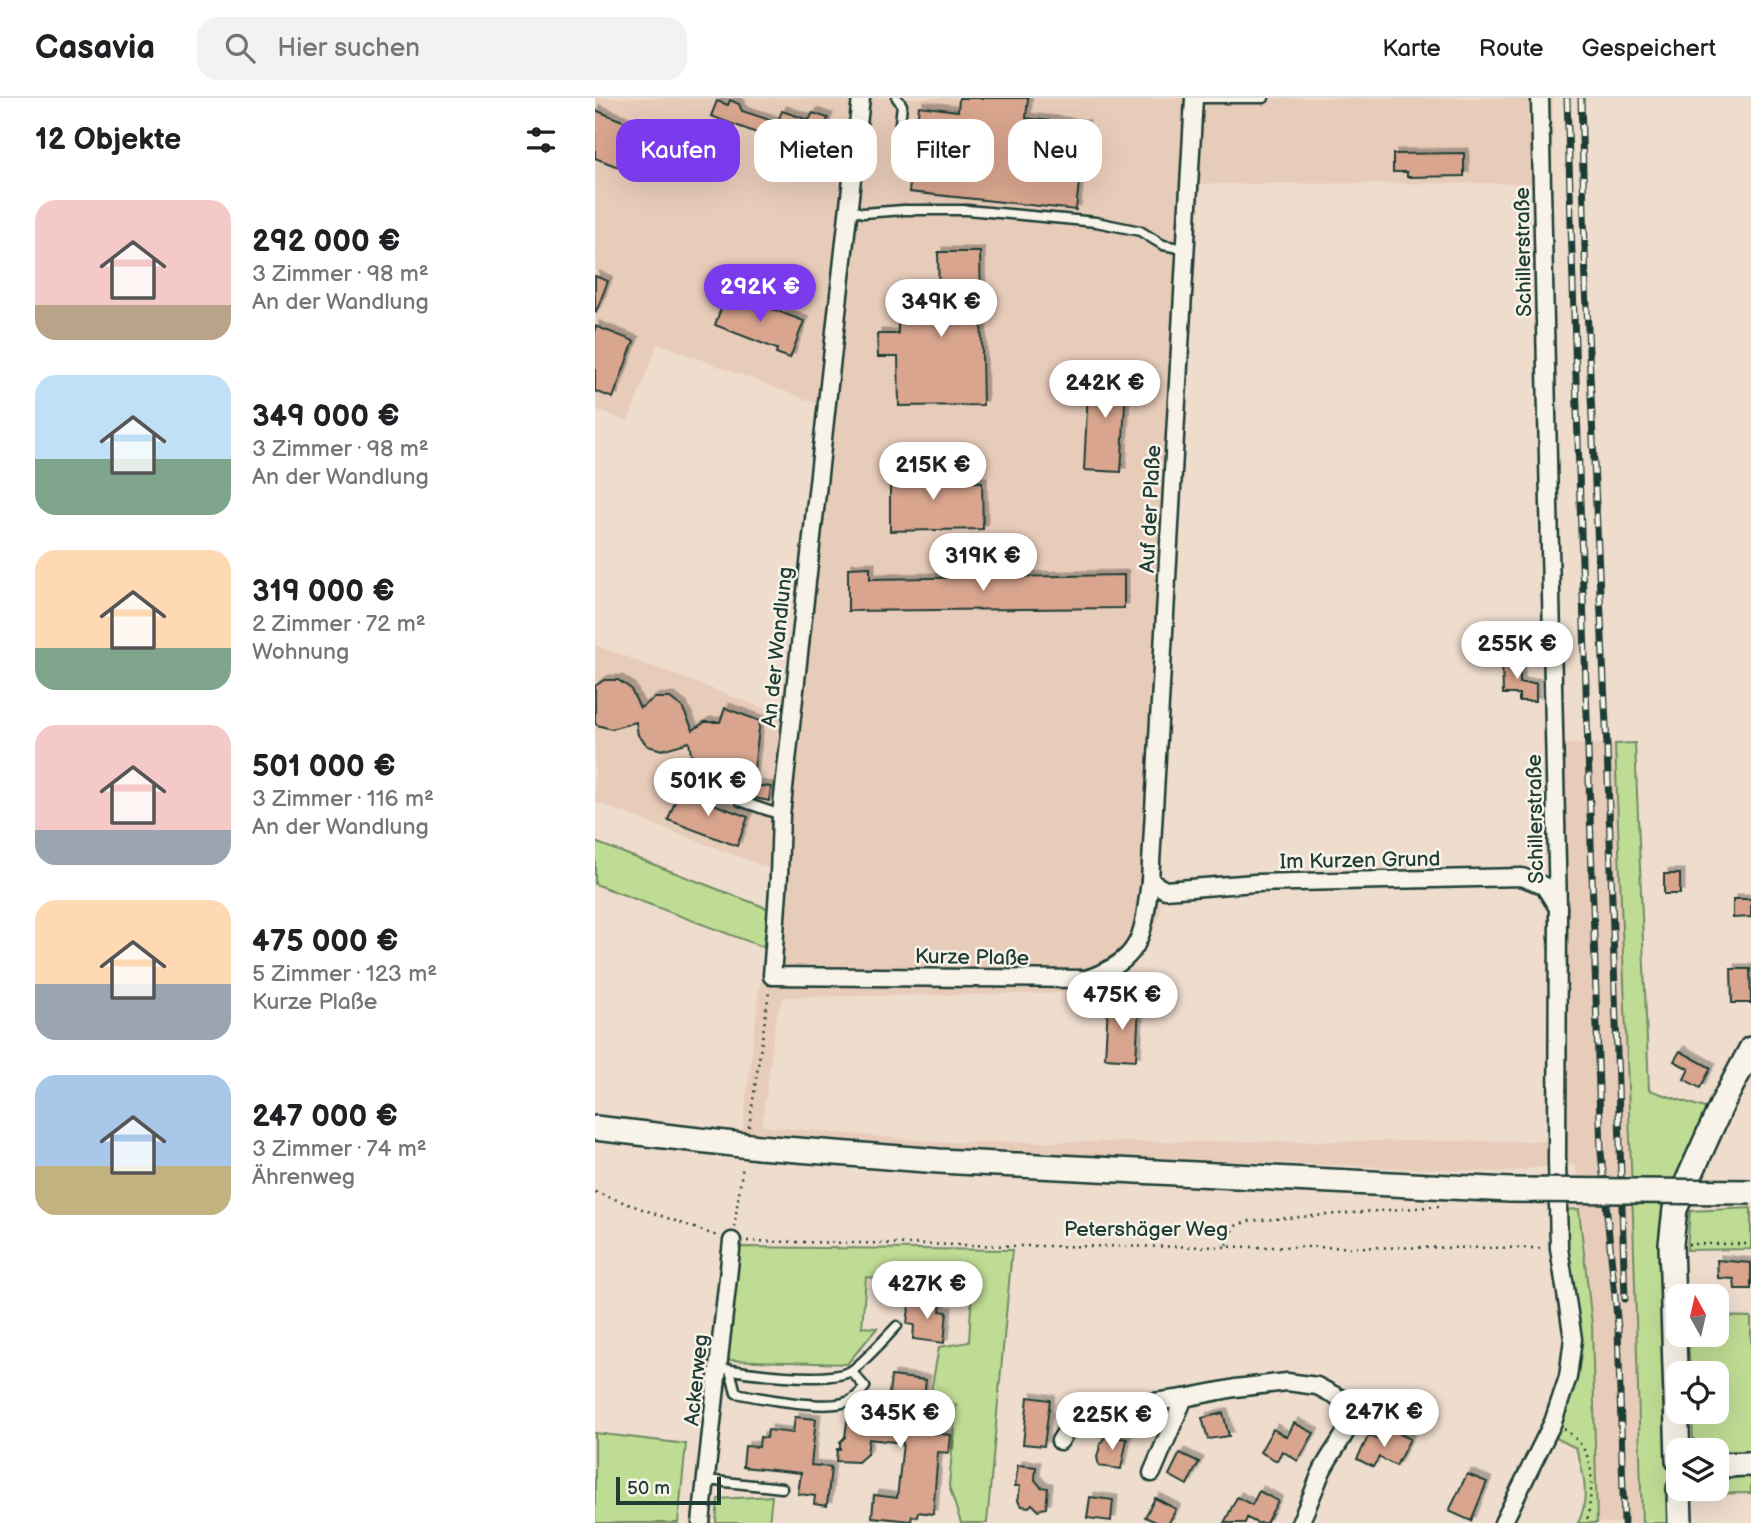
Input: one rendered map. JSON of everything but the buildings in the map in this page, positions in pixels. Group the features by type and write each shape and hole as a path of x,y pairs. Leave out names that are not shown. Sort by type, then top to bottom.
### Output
{"main road":[{"path":"1677,1438 1671,1244 1675,1209 1723,1102 1751,1049"},
{"path":"595,1128 748,1147 939,1161 1510,1189 1751,1192"},
{"path":"1729,1465 1751,1464"},
{"path":"1679,1501 1680,1523"}],"street":[{"name":"An der Wandlung","path":"772,976 781,815 861,98"},
{"name":"Auf der Plaße","path":"1150,881 1194,98"},
{"name":"Schillerstraße","path":"1503,1523 1553,1422 1568,1377 1573,1339 1559,1248 1559,909 1540,98"},
{"name":"Im Kurzen Grund","path":"1150,881 1165,890 1255,883 1522,877 1544,886 1559,909"},
{"name":"Kurze Plaße","path":"772,976 1086,979 1123,962 1134,949 1144,929 1150,881"},
{"name":"Ackerweg","path":"701,1523 724,1369 732,1241"},
{"path":"1060,1441 1078,1412 1287,1382 1317,1386 1353,1405 1354,1416 1321,1472 1313,1498 1300,1523"},
{"path":"1152,1473 1184,1398"}],"lane":[{"path":"897,98 902,106 900,119"},
{"path":"1194,98 1264,98"},
{"path":"848,209 863,213 967,210 1096,222 1140,231 1163,245 1186,249"},
{"path":"740,801 781,815"},
{"path":"724,1369 754,1374 827,1376 851,1371 897,1326"},
{"path":"724,1369 736,1393 761,1399 836,1405 851,1401 865,1387 851,1371"},
{"path":"706,1480 782,1488"}],"path":[{"path":"732,1241 772,976"},
{"name":"Petershäger Weg","path":"595,1192 732,1241 1019,1246 1559,1248"},
{"path":"1227,1245 1235,1226 1249,1221 1441,1206"},
{"path":"1671,1244 1751,1244"},
{"path":"1553,1422 1579,1439 1588,1454 1592,1483 1587,1523"}],"shaded area":[{"path":"595,98 1553,98 1551,258 1565,744 1615,744 1642,1523 1597,1523 1592,1324 1576,1165 1504,1172 937,1149 742,1133 769,909 771,869 595,802 595,645 782,715 801,542 820,405 658,343 628,421 595,409","holes":["1541,183 1543,645 1551,1141 938,1142 762,1126 776,1016 784,997 1087,993 1118,981 1141,956 1161,913 1156,864 1201,184"]}],"green space":[{"path":"1635,743 1649,1090 1711,1110 1685,1161 1678,1284 1666,1284 1666,1348 1674,1348 1674,1361 1666,1361 1666,1424 1670,1424 1669,1438 1666,1438 1666,1501 1670,1501 1671,1523 1642,1523 1615,744"},
{"path":"595,842 769,909 763,947 595,884"},
{"path":"1751,1208 1751,1249 1687,1250 1690,1211"},
{"path":"1579,1209 1592,1324 1597,1523 1578,1523 1585,1495 1581,1467 1576,1448 1556,1438 1580,1351 1576,1305 1565,1248 1563,1210"},
{"path":"739,1247 1012,1250 987,1523 961,1523 949,1486 956,1405 930,1397 939,1347 969,1342 972,1288 866,1277 862,1327 877,1328 847,1364 726,1360"},
{"path":"1729,1316 1751,1317 1751,1454 1729,1452 1729,1438 1693,1438 1692,1424 1729,1424 1729,1361 1689,1361 1689,1348 1729,1348"},
{"path":"595,1433 686,1444 678,1523 595,1523"},
{"path":"1751,1474 1751,1493 1729,1493 1729,1479"},
{"path":"772,1496 769,1523 716,1523 718,1499"}],"railway":[{"path":"1567,98 1601,1152 1618,1328 1624,1523"},
{"path":"1581,98 1586,286 1607,747 1625,1299"}]}
